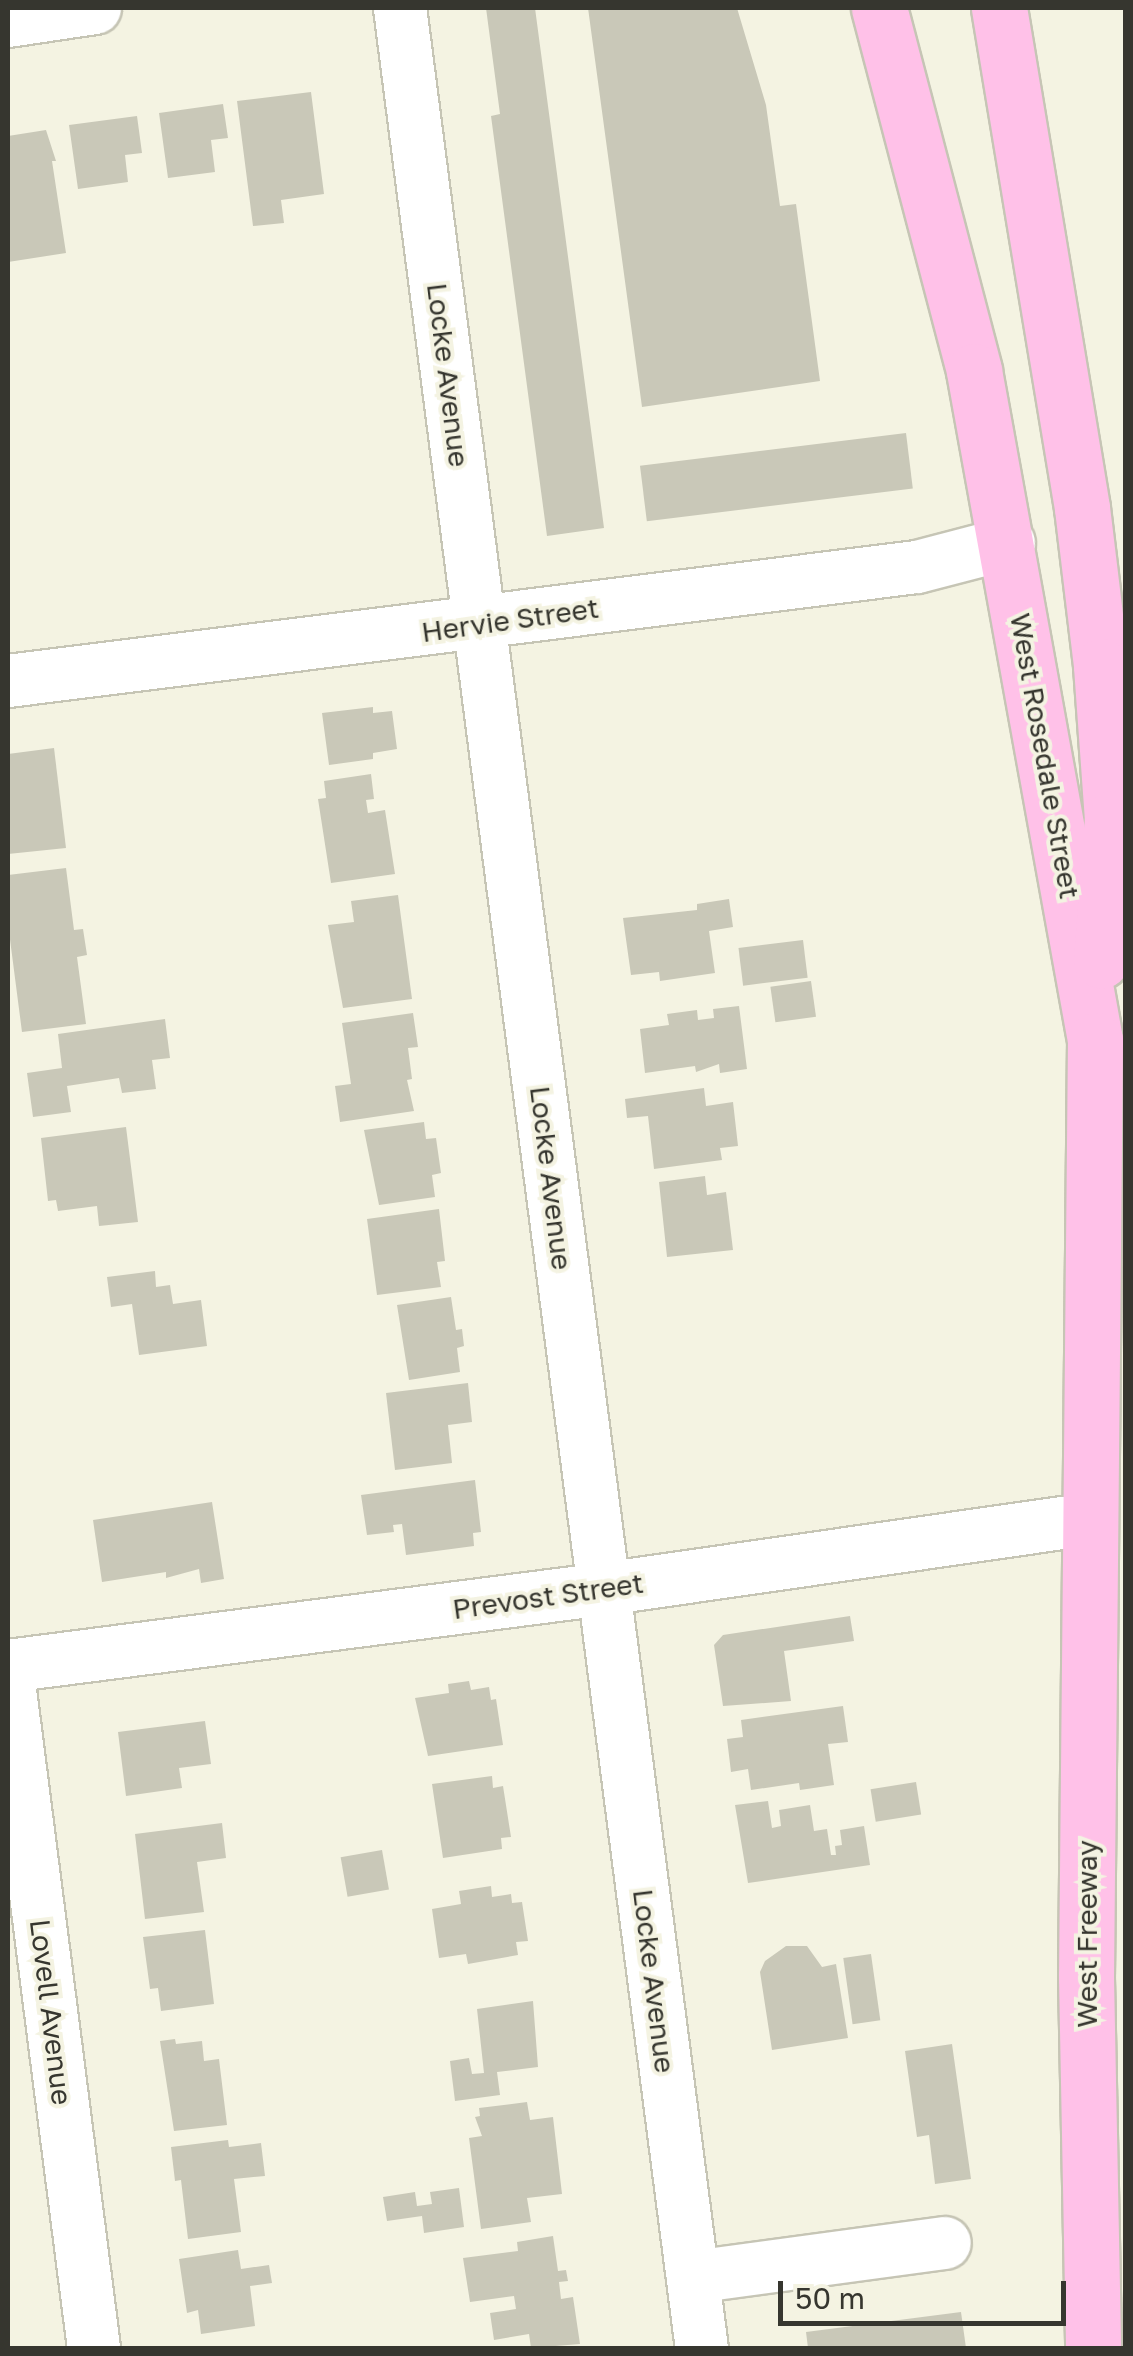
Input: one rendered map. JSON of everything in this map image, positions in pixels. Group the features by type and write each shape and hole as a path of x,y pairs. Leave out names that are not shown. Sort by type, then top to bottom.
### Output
{"main road":[{"name":"West Rosedale Street","path":"879,8 974,371 1008,543 1094,1040 1087,1519"},
{"path":"998,8 1082,508 1101,666 1112,818 1094,1040"},
{"name":"West Freeway","path":"1087,1519 1086,1977 1093,2348"}],"street":[{"path":"8,21 95,8"},
{"name":"Locke Avenue","path":"400,8 702,2348"},
{"name":"Hervie Street","path":"8,681 917,567 1008,543"},
{"name":"Prevost Street","path":"8,1666 604,1589 1087,1519"},
{"name":"Lovell Avenue","path":"8,1675 94,2348"},
{"path":"692,2277 945,2243"}],"building":[{"path":"486,8 535,8 604,528 547,536 491,116 500,114"},
{"path":"588,8 737,8 766,105 780,206 796,204 820,381 642,407"},
{"path":"311,92 324,194 281,200 284,223 253,226 237,101"},
{"path":"223,104 228,138 211,140 215,172 168,178 159,113"},
{"path":"137,116 142,153 125,155 128,182 78,189 69,125"},
{"path":"46,130 56,161 52,161 66,253 8,262 8,136"},
{"path":"906,433 913,489 647,521 640,466"},
{"path":"373,707 373,713 392,711 397,749 373,753 373,759 329,765 322,713"},
{"path":"54,748 66,848 8,854 8,754"},
{"path":"371,774 374,799 366,800 368,813 385,810 395,874 331,883 318,799 326,798 324,781"},
{"path":"66,868 74,930 83,929 87,955 77,957 86,1024 22,1032 8,924 8,875"},
{"path":"398,895 412,999 343,1008 328,925 354,922 351,901"},
{"path":"729,899 733,927 709,931 715,973 660,981 659,972 631,975 623,918 697,910 697,904"},
{"path":"803,940 808,978 743,986 738,948"},
{"path":"811,981 816,1017 775,1022 770,987"},
{"path":"739,1006 747,1069 720,1073 719,1064 696,1072 695,1066 645,1073 640,1029 669,1025 667,1014 697,1010 698,1020 714,1018 713,1009"},
{"path":"413,1013 418,1047 408,1048 412,1079 407,1080 414,1111 340,1122 335,1086 351,1084 342,1023"},
{"path":"165,1019 170,1058 152,1060 156,1089 122,1093 119,1078 67,1086 71,1112 33,1117 27,1073 62,1068 58,1034"},
{"path":"704,1088 706,1106 733,1102 738,1146 720,1148 722,1160 654,1169 648,1116 627,1118 625,1099"},
{"path":"424,1122 426,1139 436,1138 441,1173 432,1175 435,1197 379,1205 364,1130"},
{"path":"126,1127 138,1222 99,1226 97,1206 58,1211 56,1200 48,1201 41,1138"},
{"path":"705,1176 707,1195 726,1192 733,1250 667,1257 659,1182"},
{"path":"439,1209 445,1261 437,1262 441,1287 377,1295 367,1219"},
{"path":"155,1271 156,1287 170,1285 173,1304 201,1300 207,1346 139,1355 132,1304 111,1307 107,1277"},
{"path":"451,1297 456,1330 462,1329 464,1346 457,1348 460,1372 409,1380 397,1305"},
{"path":"468,1383 472,1422 448,1425 452,1463 395,1470 386,1393"},
{"path":"475,1480 481,1532 473,1533 474,1546 406,1555 402,1524 393,1525 394,1532 367,1535 361,1495"},
{"path":"212,1502 224,1579 201,1583 199,1569 166,1578 166,1572 102,1582 93,1520"},
{"path":"850,1616 854,1641 784,1651 791,1701 723,1706 714,1645 723,1635"},
{"path":"469,1681 471,1690 489,1687 491,1700 496,1699 503,1745 428,1756 415,1698 449,1693 448,1684"},
{"path":"843,1706 848,1742 828,1744 834,1785 800,1790 799,1783 751,1790 748,1769 731,1772 727,1739 743,1737 741,1720"},
{"path":"205,1721 211,1764 179,1768 182,1788 126,1796 118,1732"},
{"path":"492,1776 493,1788 503,1786 511,1837 501,1838 502,1849 443,1858 432,1784"},
{"path":"916,1782 921,1815 876,1822 871,1789"},
{"path":"768,1801 772,1828 781,1826 779,1810 810,1805 814,1831 827,1829 831,1855 836,1855 835,1846 842,1845 840,1830 864,1826 870,1865 748,1883 735,1805"},
{"path":"222,1823 226,1858 197,1862 204,1912 145,1919 135,1834"},
{"path":"382,1850 389,1889 348,1897 341,1857"},
{"path":"491,1886 492,1897 511,1894 512,1903 522,1902 528,1941 516,1942 518,1955 468,1964 466,1954 439,1958 432,1909 461,1904 459,1891"},
{"path":"205,1930 214,2004 161,2011 158,1988 150,1989 143,1937"},
{"path":"786,1946 807,1946 822,1967 836,1964 848,2038 772,2050 760,1972 765,1961"},
{"path":"871,1954 880,2020 853,2024 843,1958"},
{"path":"533,2001 538,2067 497,2072 500,2095 455,2101 450,2061 469,2058 472,2074 484,2073 477,2009"},
{"path":"175,2039 176,2044 202,2041 204,2061 219,2059 227,2125 174,2131 160,2041"},
{"path":"952,2044 971,2179 935,2184 929,2135 917,2137 905,2051"},
{"path":"527,2102 530,2120 553,2117 562,2194 527,2198 531,2222 481,2229 469,2138 482,2136 475,2117 480,2116 479,2108"},
{"path":"228,2140 229,2147 261,2143 265,2176 234,2179 241,2232 188,2239 181,2180 175,2181 171,2147"},
{"path":"459,2188 464,2227 424,2233 422,2216 387,2221 383,2197 415,2192 417,2206 432,2204 430,2192"},
{"path":"553,2236 558,2271 566,2270 568,2281 559,2282 561,2299 573,2297 580,2344 531,2348 529,2334 494,2340 490,2313 516,2309 514,2296 470,2302 463,2258 518,2251 517,2242"},
{"path":"238,2250 241,2269 269,2265 272,2283 250,2286 255,2326 201,2334 198,2310 187,2313 179,2259"},
{"path":"961,2312 966,2348 808,2348 806,2332"}]}
